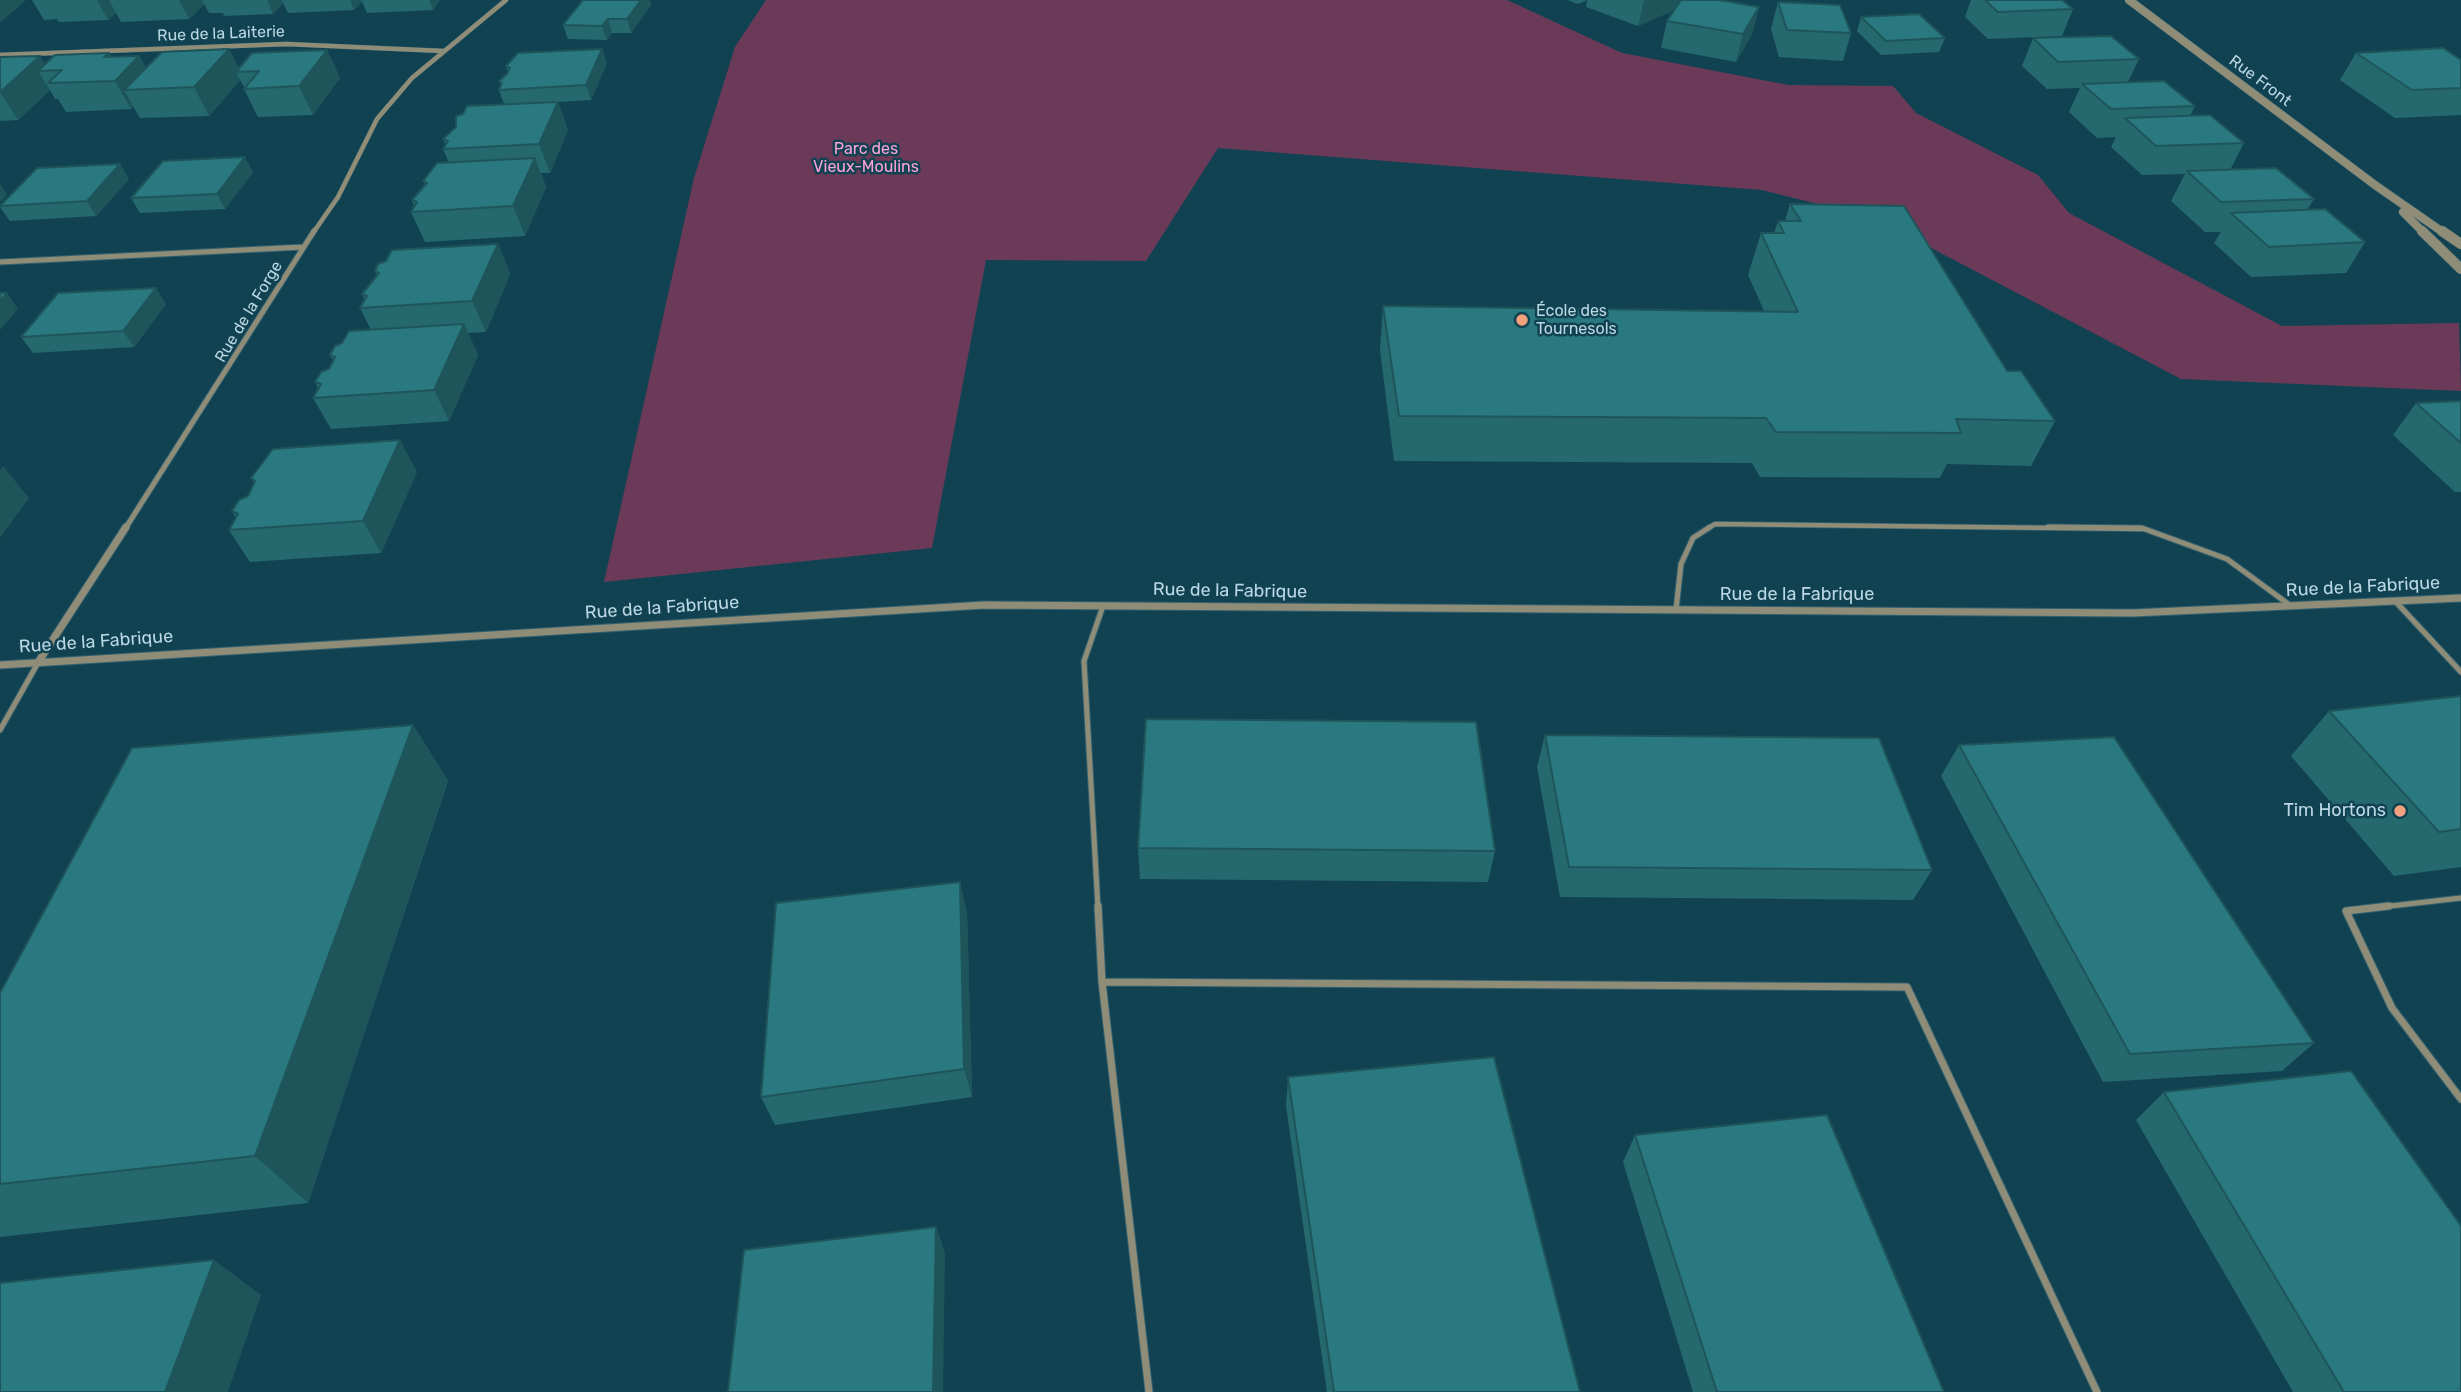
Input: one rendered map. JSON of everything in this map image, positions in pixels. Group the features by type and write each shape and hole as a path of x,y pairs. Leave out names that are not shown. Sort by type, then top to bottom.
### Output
{"street":[{"name":"Rue de la Forge","path":"39,661 219,385 303,247 338,197 377,119 412,78 506,0"},
{"name":"Rue Front","path":"2129,0 2375,185 2461,244"},
{"name":"Rue de la Laiterie","path":"0,55 286,44 443,51"},
{"name":"Rue Front","path":"2375,185 2461,269"},
{"path":"0,262 303,247"},
{"name":"Rue de la Fabrique","path":"0,664 984,605 2133,612 2461,598"}],"lane":[{"path":"1676,610 1681,564 1693,538 1714,524 2142,528 2227,559 2291,606"},
{"path":"2396,602 2461,672"},
{"path":"1102,606 1084,661 1102,982 1149,1392"},
{"path":"0,730 39,661"},
{"path":"2461,898 2346,911 2392,1009 2461,1100"},
{"path":"1102,982 1907,987 2097,1392"}],"green space":[{"name":"Parc des Vieux-Moulins","path":"766,0 1507,0 1622,53 1788,85 1893,86 1916,113 2038,175 2069,213 2282,326 2459,323 2461,391 2181,379 1874,218 1762,190 1218,148 1146,261 986,260 932,548 604,582 694,178 735,47"}],"building":[{"path":"583,0 641,0 627,19 608,19 602,26 563,25"},
{"path":"1681,0 1719,0 1759,7 1743,34 1667,21"},
{"path":"1985,0 2062,0 2073,9 1998,12"},
{"path":"1778,2 1840,5 1851,33 1787,30"},
{"path":"1919,14 1945,38 1886,41 1861,17"},
{"path":"2111,36 2139,59 2058,62 2033,38"},
{"path":"2443,48 2461,60 2461,88 2412,90 2356,53"},
{"path":"229,49 194,87 124,90 162,52"},
{"path":"602,49 586,85 499,90 502,83 499,81 510,68 506,66 518,53"},
{"path":"327,50 299,86 244,89 259,71 236,72 252,53"},
{"path":"109,53 104,57 139,56 115,81 48,83 62,70 38,71 55,55"},
{"path":"40,56 0,92 0,57"},
{"path":"2164,81 2195,106 2111,109 2082,84"},
{"path":"558,102 539,144 443,149 448,141 443,139 456,127 456,116 463,114 467,106"},
{"path":"2210,115 2244,143 2156,146 2125,118"},
{"path":"245,157 217,194 131,198 163,161"},
{"path":"535,158 513,206 411,212 417,202 412,200 427,183 423,181 437,163"},
{"path":"120,164 87,201 0,206 37,168"},
{"path":"2276,168 2314,199 2221,202 2187,171"},
{"path":"1790,204 1904,206 2007,371 2021,371 2055,421 1956,419 1961,433 1776,432 1766,418 1399,416 1383,306 1798,312 1761,233 1784,233 1778,221 1801,221"},
{"path":"2325,209 2365,242 2269,247 2231,213"},
{"path":"498,244 472,301 360,308 367,296 362,294 379,273 375,271 378,264 386,261 392,250"},
{"path":"156,288 123,331 21,337 58,293"},
{"path":"464,324 434,390 313,398 321,384 315,382 321,372 329,369 335,357 330,355 349,331"},
{"path":"2461,401 2461,443 2416,403"},
{"path":"400,440 363,521 229,530 238,514 232,511 239,500 248,496 255,481 251,478 273,449"},
{"path":"2461,696 2461,829 2439,832 2329,711"},
{"path":"1146,719 1476,722 1495,851 1138,848"},
{"path":"413,725 255,1156 0,1184 0,993 132,748"},
{"path":"1545,735 1879,738 1932,870 1569,867"},
{"path":"2114,737 2314,1043 2130,1054 1959,745"},
{"path":"960,882 964,1069 761,1097 776,903"},
{"path":"1494,1057 1580,1392 1334,1392 1288,1077"},
{"path":"2351,1071 2461,1226 2461,1392 2344,1392 2164,1092"},
{"path":"1827,1115 1944,1392 1717,1392 1635,1135"},
{"path":"936,1227 933,1392 728,1392 744,1250"},
{"path":"214,1260 165,1392 0,1392 0,1283"}],"place":[{"name":"École des Tournesols","path":"1522,320"},
{"name":"Tim Hortons","path":"2400,811"}]}
